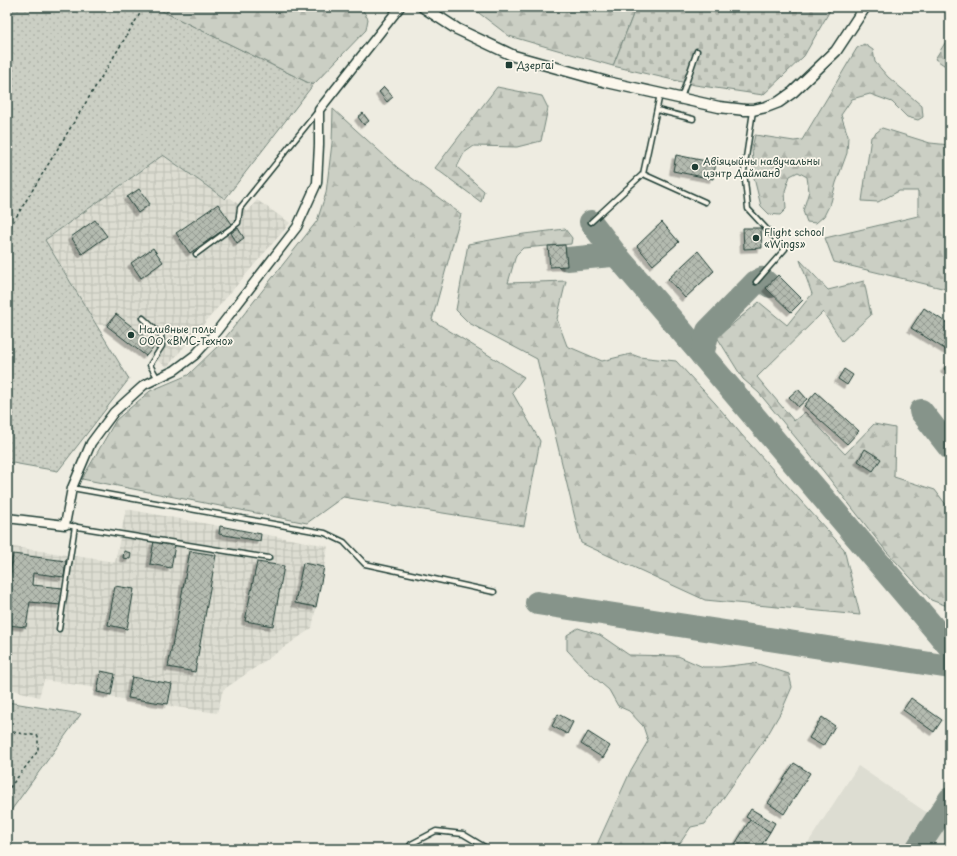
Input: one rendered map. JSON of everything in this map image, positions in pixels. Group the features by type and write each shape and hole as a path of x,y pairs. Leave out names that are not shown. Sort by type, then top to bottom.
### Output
{"street":[{"path":"7,518 65,525 72,488 91,443 114,412 144,385 175,370 195,355 216,332 297,227 318,183 319,110 400,7"},
{"path":"423,7 457,29 514,56 607,82 660,94 719,107 753,110 779,102 808,79 836,51 865,7"}],"lane":[{"path":"680,98 697,51"},
{"path":"591,222 643,174 660,94"},
{"path":"196,254 238,223 240,208 319,110"},
{"path":"657,110 693,119"},
{"path":"753,110 744,171 748,209 785,249 756,282"},
{"path":"643,174 705,202"},
{"path":"143,318 161,335 162,346 150,365 159,379"},
{"path":"72,488 326,533 344,542 365,564 494,592"},
{"path":"65,525 269,558"},
{"path":"59,629 75,526"},
{"path":"408,849 411,844 436,831 463,834 488,849"}],"path":[{"path":"7,232 144,7"},
{"path":"7,731 38,736 38,751 7,791"}],"shaded area":[{"path":"163,155 225,199 231,198 247,212 257,200 290,223 167,367 148,354 146,356 107,326 96,324 45,240"},
{"path":"126,509 328,546 312,628 223,690 217,713 95,695 96,688 44,680 39,697 7,688 7,546 115,562"},
{"path":"858,766 948,827 950,825 950,849 804,849"}],"green space":[{"path":"7,7 154,7 313,85 225,199 163,155 45,240 129,379 58,471 7,462"},
{"path":"169,7 361,7 368,19 366,30 313,85 166,13"},
{"path":"471,7 636,7 613,66 509,36"},
{"path":"636,7 832,7 804,56 763,95 695,85 613,66"},
{"path":"950,35 950,69 935,59"},
{"path":"864,44 873,50 875,62 888,77 922,106 923,117 918,120 907,117 892,102 870,94 852,99 841,115 848,136 847,153 831,202 824,216 816,223 807,222 803,211 809,191 807,177 798,172 790,176 785,191 786,209 780,215 769,214 761,206 754,178 752,148 755,135 794,141 802,140 857,48"},
{"path":"497,87 542,96 548,108 541,141 517,147 474,146 464,153 457,167 484,191 481,202 435,168"},
{"path":"333,109 398,168 461,214 432,320 524,377 512,392 540,441 524,526 343,497 307,523 82,479 116,420 150,391 188,375 222,342 317,221 326,193 332,143"},
{"path":"882,128 930,143 950,145 950,292 946,289 834,262 825,238 918,216 918,191 899,191 878,202 862,201 871,137"},
{"path":"565,229 572,238 571,244 523,248 516,255 508,283 566,281 557,319 567,346 602,361 631,354 639,357 676,361 844,549 860,615 705,600 581,543 537,359 469,323 456,310 468,244 524,234"},
{"path":"800,260 828,290 864,281 871,315 842,341 823,312 757,377 794,421 805,412 845,454 874,424 895,428 894,477 935,490 950,510 950,607 931,600 886,551 759,393 743,379 717,337 759,302 787,325 812,294"},
{"path":"578,628 600,635 629,655 678,656 703,667 720,667 755,663 789,674 792,687 782,710 767,736 705,824 691,827 676,849 595,849 631,770 648,741 643,726 629,711 618,706 609,690 587,671 567,650 567,635"},
{"path":"7,702 81,714 7,816"}],"building":[{"path":"384,87 393,97 387,102 379,92"},
{"path":"363,113 369,121 364,125 358,117"},
{"name":"Авіяцыйны навучальны цэнтр Дайманд","path":"676,155 716,163 713,179 673,171"},
{"path":"139,189 150,204 138,213 127,197"},
{"path":"218,204 232,224 190,253 176,233"},
{"path":"95,220 107,236 82,254 71,237"},
{"path":"662,222 679,242 653,265 637,246"},
{"path":"238,228 244,238 237,243 231,233"},
{"path":"743,228 761,228 762,248 744,249"},
{"path":"565,245 567,266 550,267 548,246"},
{"path":"153,248 163,262 141,278 131,263"},
{"path":"698,251 714,271 685,298 668,279"},
{"path":"778,275 803,300 791,312 766,288"},
{"path":"924,308 950,325 950,349 948,351 911,328"},
{"name":"Наливные полы ООО «ВМС-Техно»","path":"116,314 155,345 146,356 107,326"},
{"path":"950,359 950,372 944,369"},
{"path":"844,369 853,375 847,385 838,379"},
{"path":"798,389 807,399 798,407 789,397"},
{"path":"816,392 859,431 847,444 804,406"},
{"path":"865,449 881,459 873,471 858,461"},
{"path":"220,526 261,534 260,541 219,534"},
{"path":"154,541 175,545 171,568 150,564"},
{"path":"124,551 131,553 130,559 123,558"},
{"path":"190,551 216,555 195,672 168,667"},
{"path":"13,554 66,561 64,577 33,573 32,585 63,588 61,605 30,602 26,627 7,625 7,601"},
{"path":"257,562 284,566 273,626 245,621"},
{"path":"303,563 324,567 316,607 295,603"},
{"path":"115,586 134,589 127,629 108,625"},
{"path":"101,671 115,674 111,695 97,692"},
{"path":"132,677 172,684 168,704 128,698"},
{"path":"911,698 942,720 934,732 903,710"},
{"path":"558,714 573,722 567,734 552,726"},
{"path":"822,717 835,726 823,746 809,738"},
{"path":"588,732 610,746 603,758 581,744"},
{"path":"794,763 810,773 784,814 768,803"},
{"path":"751,809 775,823 770,832 746,817"},
{"path":"750,820 770,832 759,849 732,849"}],"taxiway":[{"path":"591,222 617,256 950,647"},
{"path":"567,259 612,255 617,256"},
{"path":"702,355 708,331 756,282 762,279 770,286"},
{"path":"921,411 950,448"},
{"path":"537,603 950,667"},
{"path":"917,849 950,799"}],"place":[{"name":"Дзергаі","path":"509,65"},
{"name":"Авіяцыйны навучальны цэнтр Дайманд","path":"695,167"},
{"name":"Flight school «Wings»","path":"756,238"},
{"name":"Наливные полы ООО «ВМС-Техно»","path":"131,335"}]}
